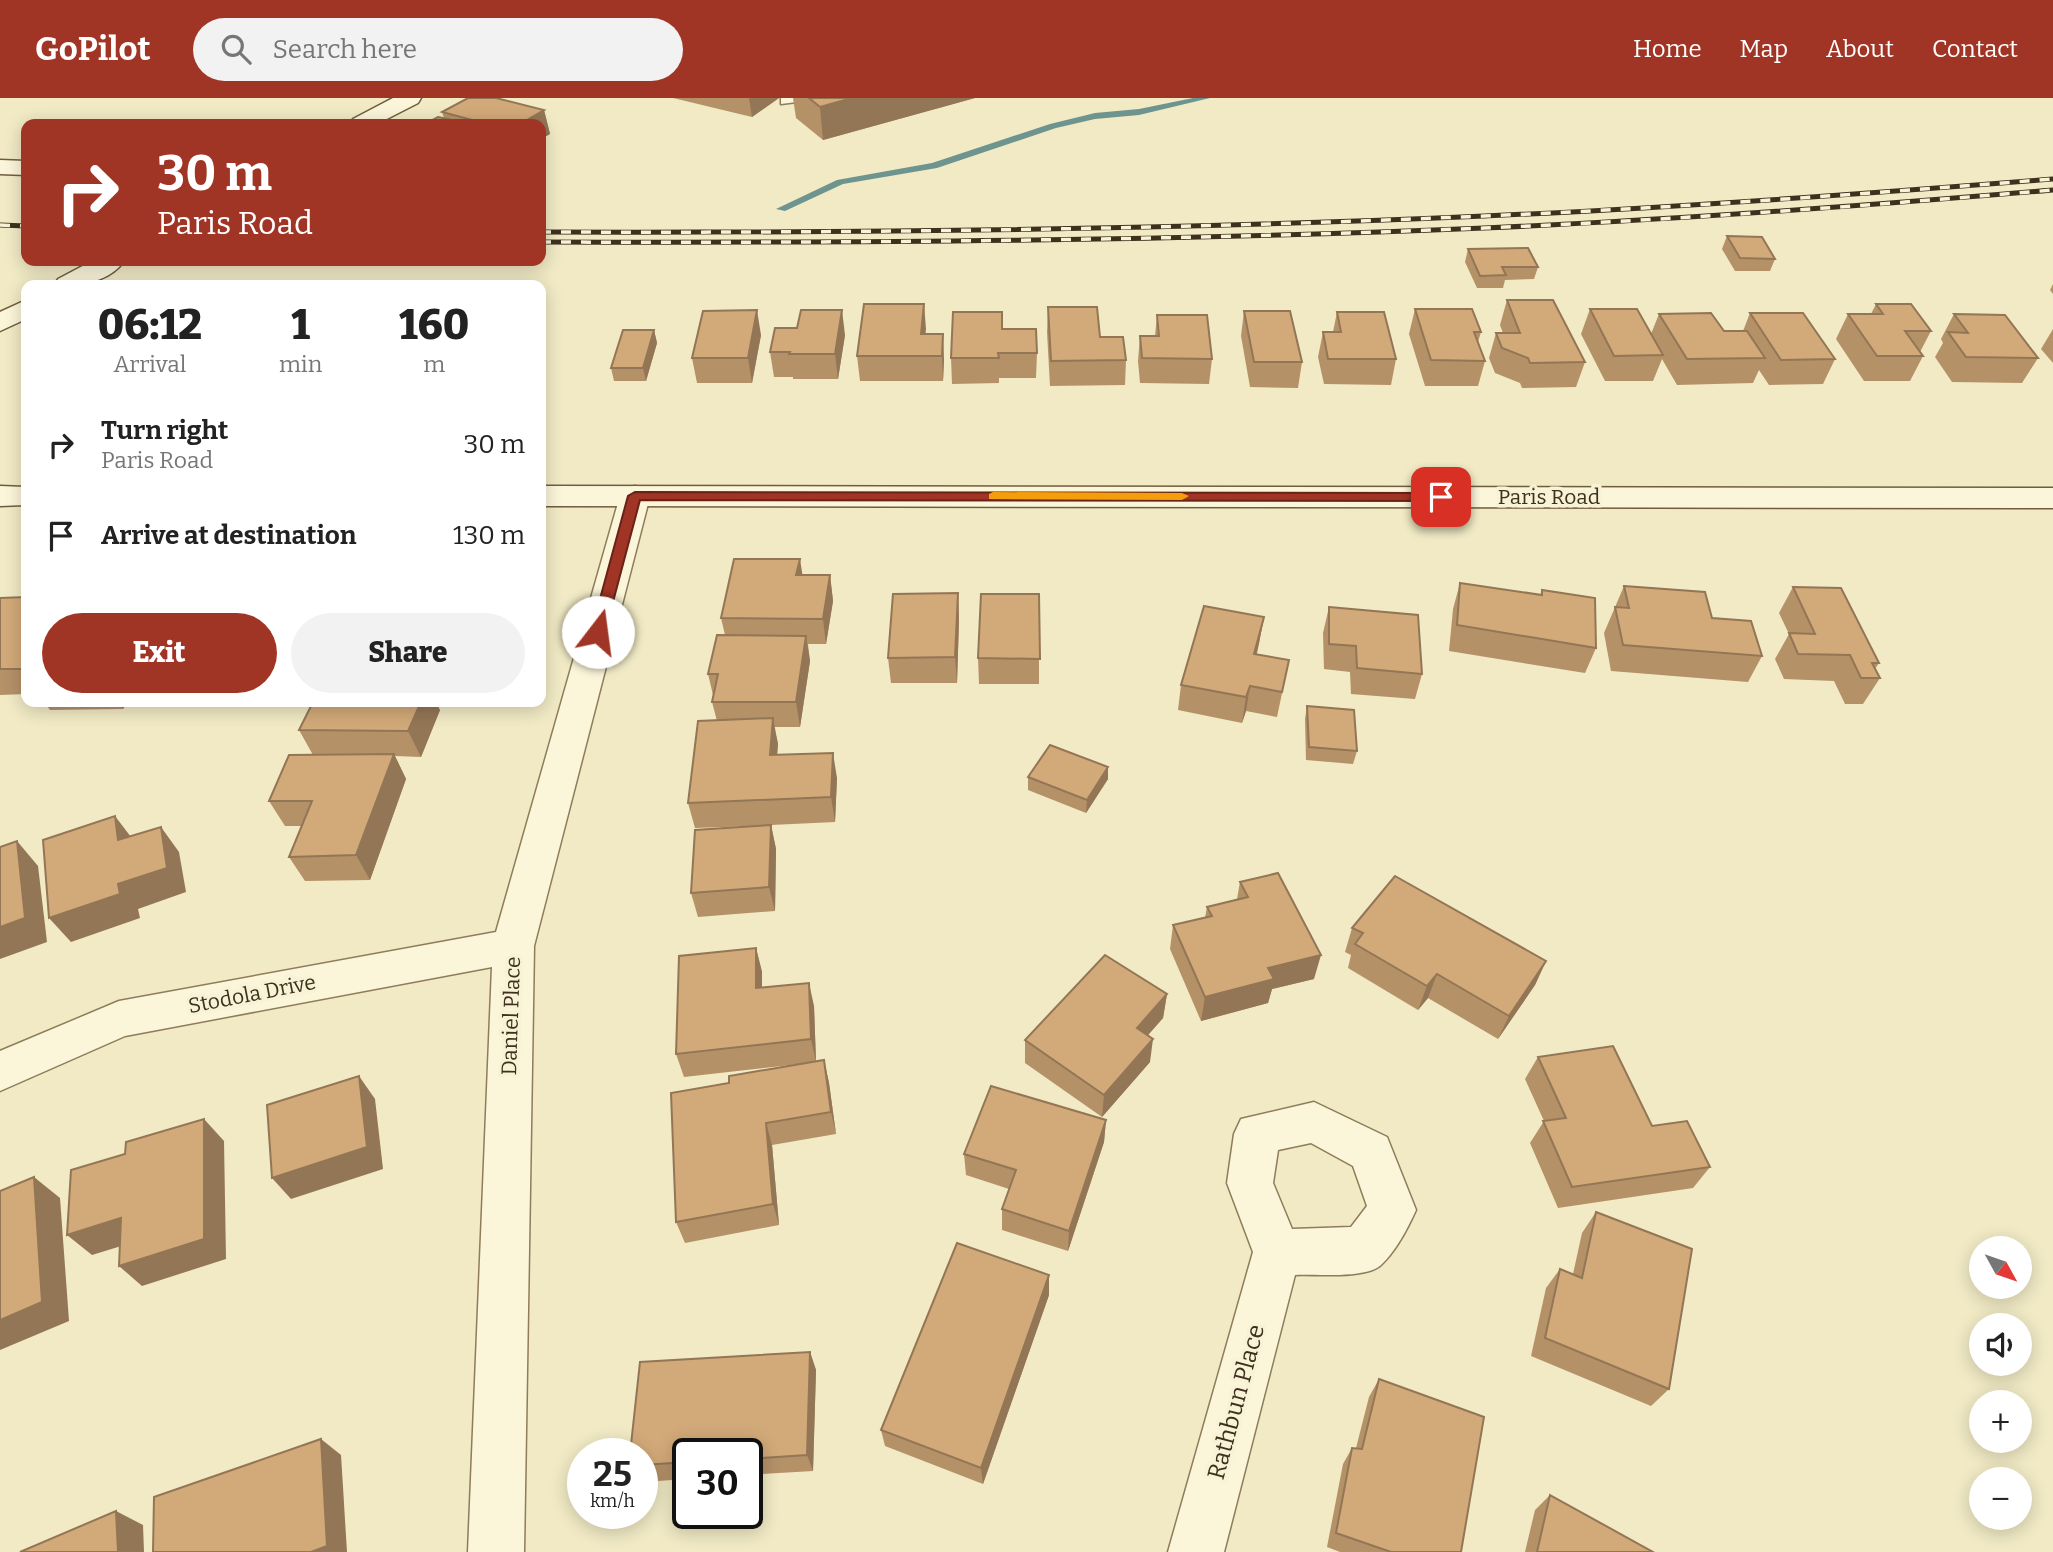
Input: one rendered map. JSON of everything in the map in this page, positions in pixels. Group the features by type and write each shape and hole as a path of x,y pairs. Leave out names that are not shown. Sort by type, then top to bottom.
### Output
{"main road":[{"path":"370,119 410,98"},
{"path":"0,167 21,168"},
{"path":"76,280 102,266"},
{"path":"0,323 21,311"},
{"path":"0,496 21,496"},
{"name":"Paris Road","path":"546,496 2053,498"},
{"name":"Daniel Place","path":"496,1552 513,946 635,496"},
{"name":"Stodola Drive","path":"0,1072 119,1019 513,946"},
{"name":"Rathbun Place","path":"1196,1552 1276,1252"}],"building":[{"path":"468,98 496,98 544,110 529,119 468,119 442,112"},
{"path":"809,98 852,98 820,107"},
{"path":"1727,236 1762,237 1775,259 1740,258"},
{"path":"1528,248 1538,267 1502,267 1506,275 1480,276 1468,249"},
{"path":"1507,300 1553,300 1585,362 1530,363 1528,358 1502,348 1496,333 1520,333"},
{"path":"864,304 924,304 921,334 943,334 942,356 857,356"},
{"path":"1876,304 1911,304 1931,331 1905,331 1923,356 1877,356 1848,314 1883,314"},
{"path":"1048,307 1097,307 1100,337 1123,337 1126,360 1051,361"},
{"path":"1415,309 1472,309 1481,332 1474,332 1485,361 1431,360"},
{"path":"1590,309 1637,309 1663,355 1614,356"},
{"path":"757,310 748,358 692,358 703,311"},
{"path":"801,310 842,310 835,354 770,352 775,328 797,328"},
{"path":"1244,311 1290,311 1302,362 1254,362"},
{"path":"953,312 1002,312 1002,329 1036,329 1037,353 998,353 999,358 951,358"},
{"path":"1337,312 1384,312 1396,359 1328,359 1323,332 1341,332"},
{"path":"1711,313 1724,331 1747,331 1765,358 1687,359 1659,314"},
{"path":"1750,313 1803,313 1835,359 1781,360"},
{"path":"1954,314 2005,315 2038,358 1966,357 1948,332 1968,333"},
{"path":"1157,315 1207,315 1212,359 1142,358 1140,336 1159,336"},
{"path":"623,330 654,330 643,368 611,368"},
{"path":"734,559 800,559 796,575 830,575 823,619 721,618"},
{"path":"1460,583 1542,595 1542,590 1595,598 1596,648 1457,625"},
{"path":"1624,586 1705,592 1712,618 1751,621 1762,656 1623,645 1615,607 1629,608"},
{"path":"1793,587 1841,588 1879,663 1872,663 1880,678 1861,678 1850,655 1798,654 1789,633 1815,634"},
{"path":"958,593 955,657 888,658 893,594"},
{"path":"981,594 1039,594 1040,659 978,658"},
{"path":"21,597 21,669 0,669 0,598"},
{"path":"1204,606 1264,617 1254,654 1289,660 1282,692 1250,686 1246,697 1181,685"},
{"path":"1329,607 1418,615 1422,674 1357,668 1356,646 1329,644"},
{"path":"717,635 806,636 796,702 712,702 718,674 708,674"},
{"path":"1307,706 1354,710 1357,751 1309,747"},
{"path":"310,707 419,707 408,731 299,730"},
{"path":"773,718 770,755 833,753 831,797 688,803 698,721"},
{"path":"1050,745 1108,767 1087,800 1028,777"},
{"path":"394,754 356,855 289,857 312,801 269,801 289,755"},
{"path":"115,816 118,840 161,827 167,868 118,884 120,894 49,918 43,840"},
{"path":"771,825 769,887 691,893 695,830"},
{"path":"17,841 25,918 0,927 0,847"},
{"path":"1278,873 1321,955 1268,968 1274,979 1205,997 1173,925 1212,916 1207,907 1248,897 1240,882"},
{"path":"1395,876 1546,961 1509,1016 1437,974 1427,986 1355,944 1363,933 1352,928"},
{"path":"756,948 756,988 809,983 811,1039 676,1054 679,956"},
{"path":"1105,955 1167,994 1137,1028 1153,1039 1104,1095 1025,1040"},
{"path":"1613,1046 1652,1126 1687,1121 1710,1167 1572,1187 1543,1121 1566,1118 1538,1057"},
{"path":"824,1060 831,1112 766,1123 773,1204 676,1222 671,1093 729,1083 729,1076"},
{"path":"359,1076 367,1147 272,1178 267,1105"},
{"path":"991,1086 1106,1120 1069,1231 1002,1209 1016,1170 964,1154"},
{"path":"204,1119 204,1239 119,1266 121,1218 67,1235 71,1170 125,1154 126,1142"},
{"path":"34,1177 42,1302 0,1320 0,1191"},
{"path":"1596,1212 1692,1249 1669,1389 1545,1338 1560,1269 1582,1278"},
{"path":"957,1243 1049,1275 981,1468 881,1430"},
{"path":"810,1352 807,1455 763,1458 763,1438 672,1438 672,1463 658,1464 658,1438 632,1438 640,1362"},
{"path":"1379,1379 1484,1417 1461,1552 1391,1552 1336,1533 1352,1448 1362,1449"},
{"path":"321,1439 327,1546 311,1552 153,1552 154,1497"},
{"path":"1550,1495 1653,1552 1537,1552"},
{"path":"116,1511 118,1552 20,1552"}],"waterway":[{"path":"781,209 840,182 934,166 1053,126 1095,116 1139,112 1206,98"}],"railway":[{"path":"546,232 1012,230 1366,221 1697,205 2053,179"},
{"path":"546,242 1012,240 1366,232 1697,217 2053,190"},
{"path":"0,225 21,226"}],"slow traffic":[{"path":"993,496 1182,496"}],"route":[{"path":"598,632 635,496 1441,497"}]}
